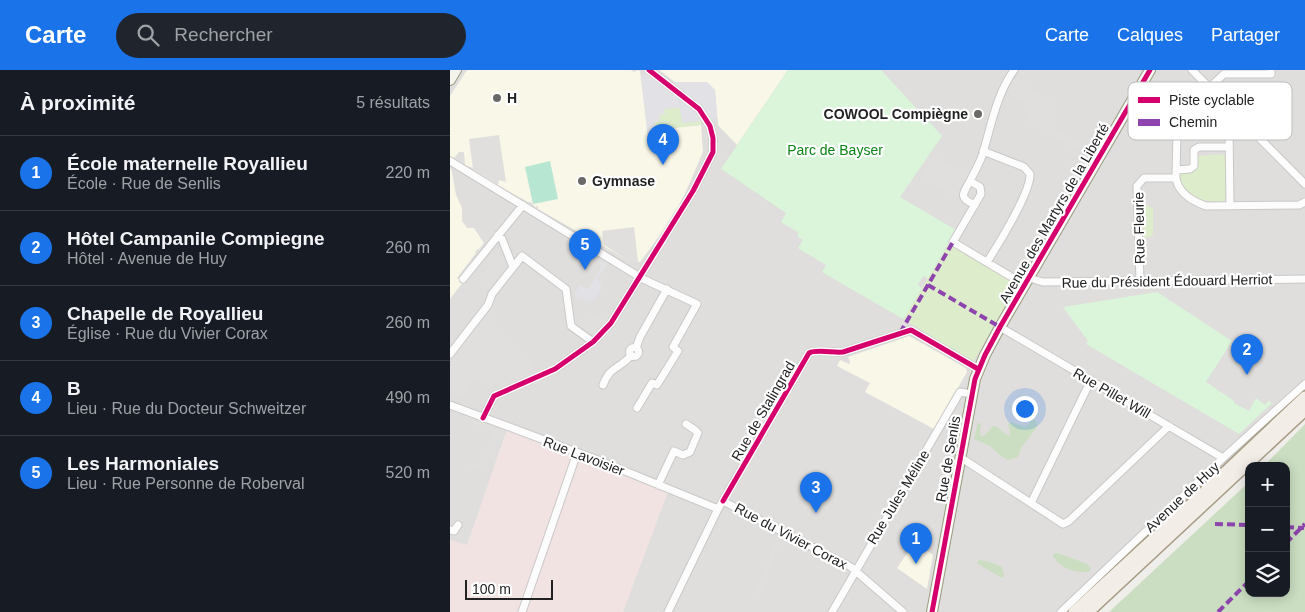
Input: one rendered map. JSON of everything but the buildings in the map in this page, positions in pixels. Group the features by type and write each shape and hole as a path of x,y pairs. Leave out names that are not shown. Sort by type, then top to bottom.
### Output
{"main road":[{"path":"1074,612 1305,397"},
{"path":"1088,612 1305,410"}],"street":[{"path":"450,80 456,70"},
{"path":"483,418 494,396 555,370 593,342 611,323 693,191 713,152 714,146 710,126 698,109 649,70"},
{"path":"975,206 963,198 963,192 983,151 996,108 1014,70"},
{"name":"Avenue des Martyrs de la Liberté","path":"1143,82 1150,70"},
{"path":"1192,70 1204,82"},
{"path":"1216,82 1224,74 1271,74 1271,70"},
{"name":"Avenue des Martyrs de la Liberté","path":"978,369 1000,327 1128,108"},
{"path":"1177,140 1176,174 1178,185 1182,192 1196,203 1206,206 1230,206 1299,205 1305,202"},
{"path":"1229,140 1230,206"},
{"path":"1262,140 1305,184"},
{"path":"1176,174 1194,166 1194,150 1199,148 1229,147"},
{"path":"983,151 1024,167 1030,174 1031,181 987,262"},
{"path":"450,161 640,277 697,304 672,347 678,351 657,385 652,383 636,408"},
{"name":"Rue Fleurie","path":"1140,281 1137,186 1144,178 1176,174"},
{"path":"970,181 980,187 981,194 953,242 1027,282"},
{"path":"463,279 523,205"},
{"path":"498,235 502,239 513,267"},
{"path":"450,354 488,305 492,294 522,256 566,289 571,326 593,342"},
{"name":"Rue du Président Édouard Herriot","path":"1027,282 1305,279"},
{"path":"603,385 607,375 616,366 626,362 631,355 631,349 636,348 640,337 667,289"},
{"name":"Rue Pillet Will","path":"1000,327 1223,458"},
{"name":"Rue de Stalingrad","path":"668,612 718,509 808,356 813,351 843,352 911,330 978,369"},
{"name":"Rue de Senlis","path":"932,612 978,369"},
{"path":"1031,504 1090,380"},
{"name":"Avenue de Huy","path":"1061,612 1223,458 1305,384"},
{"name":"Rue Jules Méline","path":"832,612 960,392 972,394"},
{"name":"Rue Lavoisier","path":"450,405 718,509"},
{"path":"658,485 674,451 683,455 690,452 698,433 686,424"},
{"path":"960,458 1063,524 1168,426"},
{"path":"522,612 577,453"},
{"name":"Rue du Vivier Corax","path":"723,501 855,571 903,612"},
{"path":"450,530 454,531 458,525"}],"shaded area":[{"path":"450,70 1305,70 1305,403 1059,612 622,612 507,430 467,546 450,540"},
{"path":"467,70 631,70 634,72 638,70 640,71 648,134 653,134 654,130 701,125 703,152 686,191 674,216 640,262 624,258 465,165 464,152 459,152 454,158 450,156 450,96"},
{"path":"659,70 788,70 737,145 718,125 715,90 707,82 675,82"},
{"path":"651,74 703,119 701,121 682,123 680,108 664,109 665,114 659,115 660,121 655,122 654,140 648,140 641,76"},
{"path":"1016,79 1056,105 1050,115 1008,93"},
{"path":"671,82 707,82 715,90 717,118 709,119 696,103"},
{"path":"1032,108 1051,119 1048,125 1090,149 1087,155 1024,120"},
{"path":"499,135 506,182 499,180 498,185 473,169 469,139"},
{"path":"934,155 967,177 955,198 921,175"},
{"path":"450,167 456,195 462,208 462,221 467,228 474,228 484,243 475,251 476,253 457,278 463,282 450,299"},
{"path":"634,227 638,262 624,258 604,245 602,231"},
{"path":"495,258 501,263 500,268 502,270 490,288 479,279"},
{"path":"603,262 607,264 597,280 602,284 600,286 602,287 595,300 592,299 590,302 582,298 580,301 576,299 575,293 580,285 588,289 602,266 598,263"},
{"path":"493,302 498,335 534,363 526,374 527,377 507,386 492,386 475,380 462,396 456,398 450,396 450,361"},
{"path":"603,315 608,317 597,329 589,331 579,324 582,321"},
{"path":"909,336 966,368 967,372 934,429 865,392 870,383 837,366 840,360 849,364 848,357"},
{"path":"470,419 500,430 484,466 471,469 470,465 482,462 494,432 469,422"},
{"path":"507,430 668,492 623,612 450,612 450,540 467,545"},
{"path":"915,542 933,555 927,589 897,568"},
{"path":"773,545 778,546 760,596 755,594"}],"green space":[{"name":"Parc de Bayser","path":"788,70 881,70 942,136 900,197 956,230 928,278 923,276 918,285 922,288 903,319 822,272 826,265 798,248 803,240 797,236 799,233 781,222 786,213 721,169"},
{"path":"680,107 682,123 701,121 701,125 655,130 654,121 660,121 659,114 664,109"},
{"path":"1225,154 1225,202 1209,201 1189,194 1184,188 1179,172 1189,172 1197,168 1197,156"},
{"path":"550,161 558,199 533,204 525,167"},
{"path":"1146,205 1153,208 1153,233 1152,236 1144,238 1142,234 1141,211 1142,207"},
{"path":"949,243 1018,284 973,362 903,319"},
{"path":"1157,292 1232,341 1206,382 1234,401 1234,403 1249,411 1256,398 1265,405 1269,401 1272,403 1239,434 1086,344 1088,341 1063,307"},
{"path":"1032,419 1037,423 1037,427 1021,448 1018,457 1008,460 990,446 974,439 978,422 981,425 981,436 984,436 993,426 1010,436 1008,425 1011,422 1025,427"},
{"path":"1305,424 1305,612 1109,612 1245,486 1245,597 1290,597 1290,462 1268,462"},
{"path":"1058,553 1087,564 1091,569 1088,572 1083,572 1068,569 1059,564 1053,556 1053,554"},
{"path":"979,560 1002,567 1004,576 1002,578 978,564"}],"marked path":[{"path":"900,333 953,242"},
{"path":"928,285 1000,327"},
{"path":"1215,524 1245,525"},
{"path":"1290,539 1305,524"},
{"path":"1290,527 1304,528"},
{"path":"1218,612 1245,585"}],"cycle path":[{"path":"483,418 494,396 555,369 593,342 611,323 693,191 713,152 713,138 710,126 699,109 649,70"},
{"path":"1143,82 1150,70"},
{"path":"932,612 975,379 1000,327 1128,108"},
{"path":"723,501 809,353 816,351 843,352 911,330 978,369"}],"place":[{"name":"H","path":"497,98"},
{"name":"COWOOL Compiègne","path":"978,114"},
{"name":"B","path":"663,165"},
{"name":"Gymnase","path":"582,181"},
{"name":"Les Harmoniales","path":"585,270"},
{"name":"Hôtel Campanile Compiegne","path":"1247,375"},
{"name":"Chapelle de Royallieu","path":"816,513"},
{"name":"École maternelle Royallieu","path":"916,564"}]}
